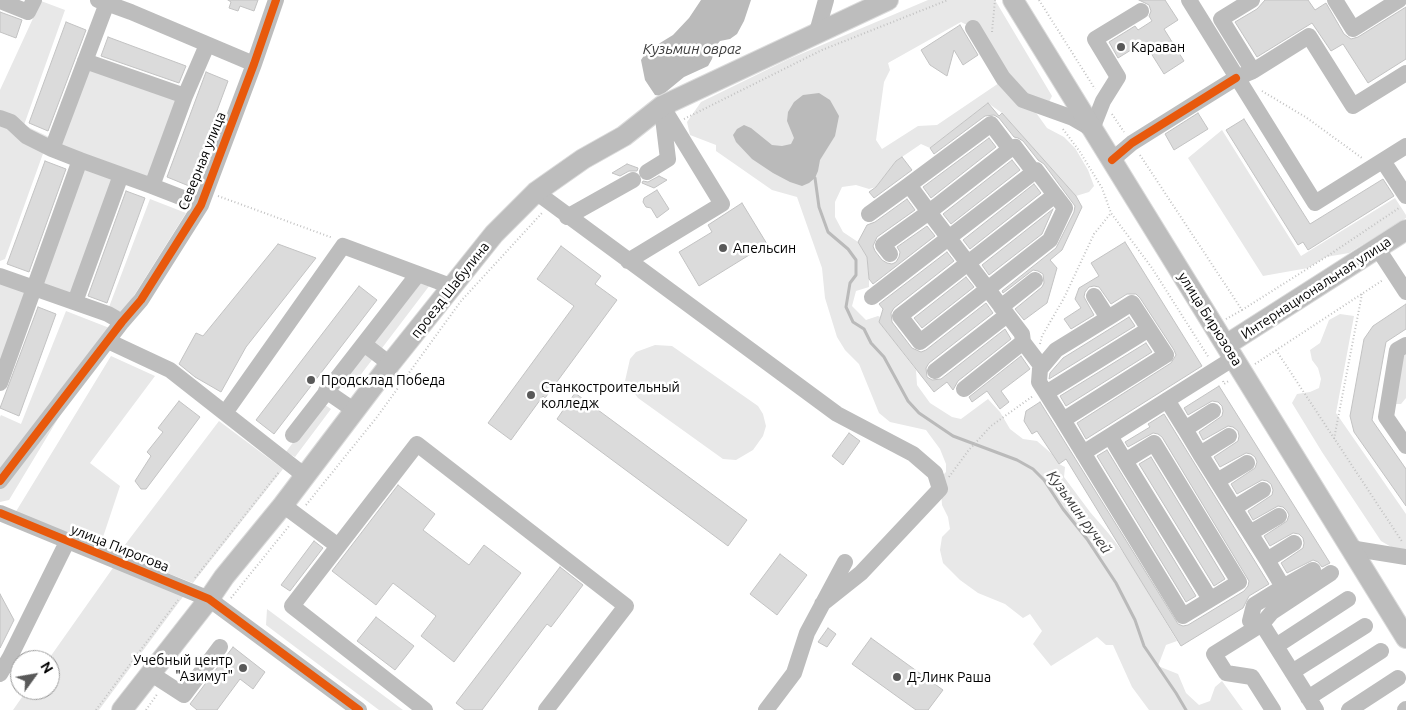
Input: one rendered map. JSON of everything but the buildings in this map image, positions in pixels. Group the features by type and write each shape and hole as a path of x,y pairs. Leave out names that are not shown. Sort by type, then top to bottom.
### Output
{"main road":[{"name":"улица Бирюзова","path":"1013,0 1406,638"},
{"name":"проезд Шабулина","path":"122,710 157,678 219,607 224,577 290,510 305,476 390,364 494,234 544,198 583,159 624,136 662,106 879,2"},
{"name":"Интернациональная улица","path":"1235,358 1378,249 1406,230"}],"street":[{"path":"0,0 28,12 34,0"},
{"name":"Северная улица","path":"108,341 141,300 201,205 276,0"},
{"path":"817,32 826,0"},
{"path":"1189,0 1315,203 1406,146"},
{"path":"1252,0 1221,19 1253,72"},
{"path":"1335,0 1353,28 1399,0"},
{"path":"52,149 85,61 102,1 133,6 207,45 254,64"},
{"path":"973,28 1004,78 1023,100 1073,118 1092,130 1103,101 1118,77 1095,39 1141,11"},
{"path":"1112,160 1132,143 1236,78 1253,72 1310,36 1353,106 1406,73"},
{"path":"152,186 185,96 207,45"},
{"path":"85,61 185,96"},
{"path":"628,261 722,204 662,106"},
{"path":"567,217 668,159 662,106"},
{"path":"0,118 11,122 26,136 52,149 201,205"},
{"path":"869,214 991,124 1010,149"},
{"path":"890,254 883,246 1015,147 1034,172 1036,170 1065,208 1050,240 920,342 900,316 1055,195"},
{"path":"0,383 80,160"},
{"path":"1383,160 1403,201"},
{"path":"872,297 1034,172"},
{"path":"76,302 121,175"},
{"path":"908,185 1022,334 1023,342 1040,364 1040,382 1045,391 1183,616 1239,582 1154,443 1125,461"},
{"path":"544,198 567,217 837,414 913,454 935,473 940,489 861,573 822,604"},
{"path":"226,413 343,246 452,287"},
{"path":"1378,249 1406,290"},
{"path":"293,435 418,274"},
{"path":"0,276 108,314 122,322"},
{"path":"936,371 1004,311 1035,280"},
{"path":"1094,296 1108,318"},
{"path":"1040,364 1056,350 1132,303 1166,355 1063,420"},
{"path":"1045,391 1149,329"},
{"path":"0,481 108,341 170,370 305,476"},
{"path":"964,388 1023,342"},
{"path":"364,344 390,364"},
{"path":"1406,344 1397,350 1386,417 1406,446"},
{"path":"1083,453 1235,358"},
{"path":"326,391 355,411"},
{"path":"1167,400 1283,587"},
{"path":"1185,429 1213,411"},
{"path":"1110,436 1210,599"},
{"path":"1200,454 1229,436"},
{"path":"425,710 292,606 418,444 626,606 546,710"},
{"path":"1217,481 1247,463"},
{"path":"1234,508 1263,490"},
{"path":"290,510 338,546"},
{"name":"улица Пирогова","path":"0,514 186,589 219,607 359,710"},
{"path":"1250,533 1279,516"},
{"path":"0,674 68,540"},
{"path":"1267,560 1294,542"},
{"path":"1350,548 1406,558"},
{"path":"766,710 794,673 807,633 845,562"},
{"path":"1313,570 1254,605 1256,622 1276,646 1312,704 1380,651"},
{"path":"1273,710 1252,677 1226,673 1214,654 1256,622 1331,573"},
{"path":"1276,646 1348,599"},
{"path":"1292,672 1365,626"},
{"path":"157,678 184,695 220,646"},
{"path":"1349,710 1398,678"}],"path":[{"path":"673,124 822,50 948,0"},
{"path":"990,55 996,0"},
{"path":"1039,0 1103,101 1242,310 1326,257 1403,201"},
{"path":"1060,126 1080,152 1102,188 1111,213 1152,268 1196,337"},
{"path":"219,607 290,510 377,417 461,301 544,198"},
{"path":"1040,364 1042,336 1064,298 1094,234 1111,213"},
{"path":"1235,358 1276,350 1394,274"},
{"path":"1334,440 1362,294"},
{"path":"1276,350 1403,544 1406,544"},
{"path":"940,489 969,450 992,426 1022,402 1045,391"},
{"path":"96,710 186,589 287,461"},
{"path":"146,710 157,678"}],"shaded area":[{"path":"928,0 995,0 1052,96 1046,108 1029,103 1047,128 1064,137 1075,148 1088,170 1094,186 1089,192 1076,196 1002,113 988,103 930,148 921,144 896,161 876,187 869,189 856,185 842,187 835,202 835,217 843,232 858,242 867,257 869,279 869,287 856,291 852,306 866,320 880,317 879,322 916,370 917,385 930,403 952,417 961,419 988,399 1000,412 1010,429 1023,439 1037,441 1052,454 1059,464 1065,467 1064,477 1126,556 1177,641 1166,645 1158,666 1178,674 1186,693 1199,705 1210,701 1215,687 1222,681 1243,710 1149,710 1132,687 1113,645 1106,645 1097,637 1051,666 1033,644 1042,631 1030,614 1023,618 1005,604 978,593 960,580 943,563 940,550 942,537 950,529 948,517 942,505 940,478 946,472 946,464 940,449 926,430 890,422 879,413 859,364 845,350 837,337 825,298 822,268 797,197 772,190 716,151 716,145 690,135 687,122 701,102 789,59","holes":["961,22 973,28 999,83 937,125 918,126 882,149 876,140 884,82 890,70 888,63"]},
{"path":"41,1 65,10 24,125 49,137 5,259 0,261 0,90"},
{"path":"88,66 179,98 149,180 58,146"},
{"path":"1222,130 1301,256 1395,198 1406,218 1349,253 1326,257 1308,268 1263,276 1188,158"},
{"path":"83,166 114,177 70,297 40,285"},
{"path":"150,199 186,213 123,313 109,307"},
{"path":"421,277 433,281 379,352 369,344"},
{"path":"0,280 29,290 0,373"},
{"path":"66,311 112,329 9,500 0,502 0,417 1,415 21,424"},
{"path":"1340,314 1354,316 1336,413 1406,514 1406,551 1393,548 1381,541 1292,403 1297,394 1319,388 1321,379 1318,368 1312,360 1310,350 1320,343 1329,320"},
{"path":"655,345 672,346 758,406 763,414 766,426 763,436 753,450 736,460 723,459 638,398 625,381 630,359 636,352"},
{"path":"365,349 375,356 349,390 337,386"},
{"path":"1406,354 1406,398 1401,404 1396,404 1401,355"},
{"path":"111,356 155,376 90,463 120,486 98,552 12,518"},
{"path":"322,403 331,409 295,457 286,452"},
{"path":"219,421 283,469 193,583 118,554"},
{"path":"115,565 185,594 99,710 13,710 20,700 60,700 60,650 55,650"},
{"path":"267,609 403,710 379,710 266,625"}],"water":[{"name":"Кузьмин овраг","path":"701,0 751,0 744,21 737,34 730,39 720,41 715,47 708,66 684,77 661,96 655,95 645,80 641,60 647,51 673,35 689,18"},
{"path":"819,93 830,100 839,116 835,136 820,160 815,178 809,183 802,186 773,173 752,159 736,142 733,135 737,129 744,125 751,128 772,145 782,146 791,144 794,138 787,121 788,112 794,102 803,95"}],"waterway":[{"name":"Кузьмин ручей","path":"815,178 819,207 828,232 848,249 856,260 856,275 850,283 846,307 853,322 864,329 871,343 884,357 908,401 919,413 953,436 1017,460 1033,469 1044,480 1116,583 1135,620 1144,646 1186,710"}],"cycle path":[{"path":"0,481 141,300 201,205 276,0"},
{"path":"1112,160 1132,143 1236,78"},
{"path":"0,513 209,599 359,710"}],"place":[{"name":"Караван","path":"1121,47"},
{"name":"Апельсин","path":"723,248"},
{"name":"Продсклад Победа","path":"311,380"},
{"name":"Станкостроительный колледж","path":"531,395"},
{"name":"Учебный центр \"Азимут\"","path":"243,668"},
{"name":"Д-Линк Раша","path":"897,677"}]}
